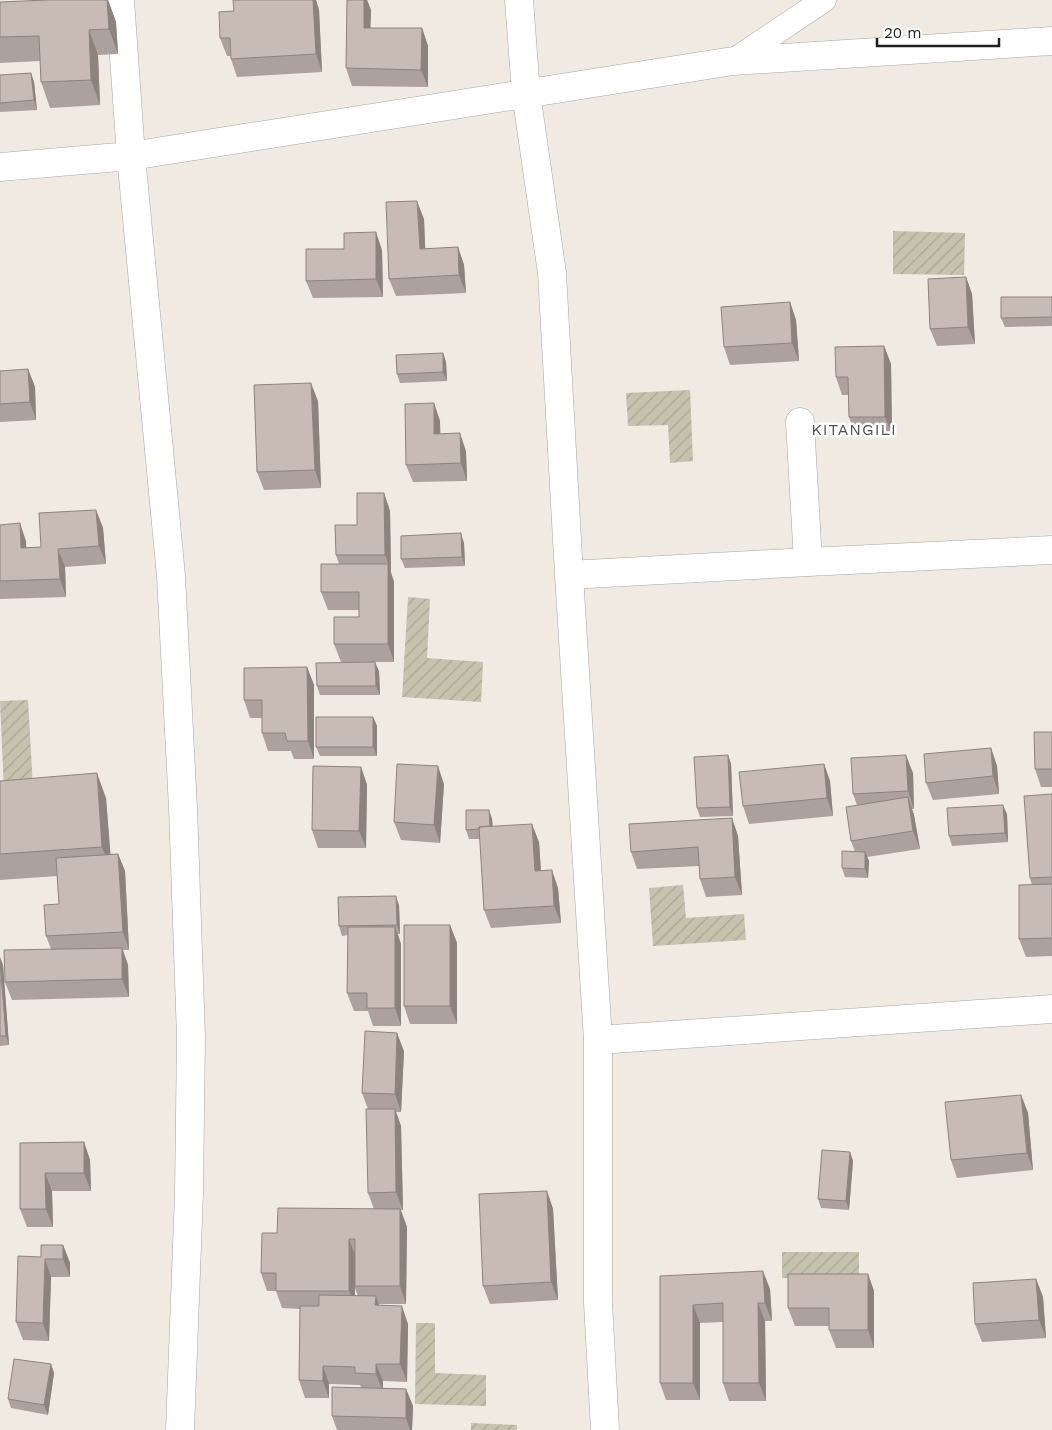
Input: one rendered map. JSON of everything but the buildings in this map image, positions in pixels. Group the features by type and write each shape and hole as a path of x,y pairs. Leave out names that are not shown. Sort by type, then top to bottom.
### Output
{"street":[{"path":"120,0 132,156 171,576 183,808 191,1037 180,1430"},
{"path":"519,0 526,93 552,273 598,1040 598,1303 605,1430"},
{"path":"0,168 132,156 733,61 1052,41"},
{"path":"800,422 808,562"},
{"path":"569,575 1052,550"},
{"path":"598,1040 1052,1009"}],"lane":[{"path":"733,61 824,0"}],"shaded area":[{"path":"893,231 965,233 964,275 893,274"},
{"path":"690,390 693,461 670,463 668,425 628,426 626,393"},
{"path":"408,597 430,599 427,658 483,662 481,702 402,697"},
{"path":"28,700 33,788 4,790 0,701"},
{"path":"683,885 686,918 744,914 746,940 653,946 649,888"},
{"path":"782,1252 859,1252 859,1279 782,1278"},
{"path":"416,1323 435,1323 435,1373 486,1375 486,1406 415,1404"},
{"path":"471,1423 517,1425 517,1430 471,1430"}],"district":[{"name":"KITANGILI","path":"854,429"}]}
